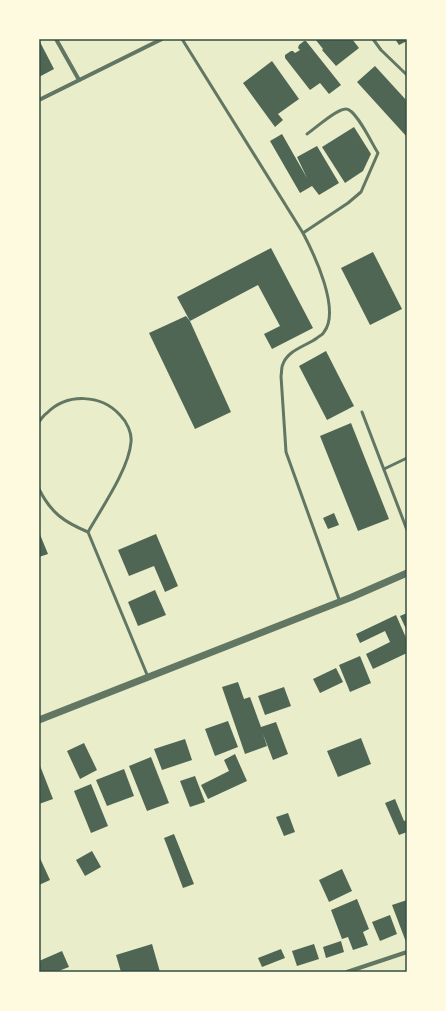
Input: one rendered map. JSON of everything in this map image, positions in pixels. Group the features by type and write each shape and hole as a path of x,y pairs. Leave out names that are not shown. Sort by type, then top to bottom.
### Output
{"street":[{"path":"56,39 79,80"},
{"path":"39,100 162,39"},
{"path":"39,720 340,602 407,573"},
{"path":"347,972 407,952"}],"lane":[{"path":"182,39 303,233 319,266 324,283 329,322 324,332 315,340 288,355 282,364 281,376 286,452 340,602"},
{"path":"373,39 381,50 407,75"},
{"path":"303,233 348,203 361,192 378,153 356,115 349,110 345,109 338,112 307,134"},
{"path":"39,422 47,413 61,403 78,399 94,400 104,403 113,408 125,420 131,442 125,464 112,491 88,532"},
{"path":"362,412 407,530"},
{"path":"384,469 407,458"},
{"path":"39,489 44,499 54,511 70,524 88,532 148,677"}],"building":[{"path":"315,39 352,39 359,48 336,66 322,50 323,49"},
{"path":"395,39 407,39 407,41 399,45"},
{"path":"39,40 54,69 39,77"},
{"path":"306,41 341,85 329,94 320,83 310,90 285,58 285,55 291,51 295,53 300,50 298,48 299,45"},
{"path":"272,61 299,99 278,114 283,120 275,127 243,83"},
{"path":"375,66 407,101 407,137 357,82"},
{"path":"354,127 371,154 363,171 345,183 322,147"},
{"path":"282,134 307,178 297,157 317,146 339,183 319,195 312,186 300,193 270,141"},
{"path":"271,248 313,328 272,349 264,334 280,326 258,285 190,321 177,297"},
{"path":"373,252 402,309 370,325 341,268"},
{"path":"186,316 190,321 231,412 195,429 149,333"},
{"path":"326,351 354,406 327,420 299,366"},
{"path":"351,423 389,519 358,531 320,436"},
{"path":"334,513 339,525 328,529 323,518"},
{"path":"39,532 48,554 39,557"},
{"path":"156,534 178,586 165,592 154,566 129,576 118,550"},
{"path":"155,590 166,615 138,626 128,602"},
{"path":"407,613 407,628 406,629 400,616"},
{"path":"396,615 407,640 407,653 373,669 366,654 390,642 385,631 360,643 356,634"},
{"path":"360,656 371,683 350,692 339,665"},
{"path":"336,668 343,682 320,693 313,679"},
{"path":"238,682 244,699 250,697 261,727 276,722 288,754 273,760 263,734 267,746 245,754 222,687"},
{"path":"284,687 291,706 265,715 258,696"},
{"path":"228,721 238,747 215,756 205,729"},
{"path":"361,738 371,764 338,777 327,751"},
{"path":"185,739 192,760 162,770 154,749"},
{"path":"84,743 97,770 80,779 67,751"},
{"path":"235,754 247,781 208,799 201,785 229,771 224,760"},
{"path":"151,757 169,803 147,811 129,766"},
{"path":"39,763 53,799 39,804"},
{"path":"124,769 134,796 107,806 96,780"},
{"path":"195,776 205,802 190,807 180,781"},
{"path":"91,784 108,826 91,833 74,791"},
{"path":"395,799 404,821 407,820 407,832 399,835 385,803"},
{"path":"288,813 295,832 284,836 276,817"},
{"path":"174,834 194,884 183,888 164,838"},
{"path":"92,851 101,867 85,876 76,860"},
{"path":"39,856 50,880 39,885"},
{"path":"342,869 352,891 329,902 319,880"},
{"path":"357,899 369,929 363,932 368,945 353,950 348,937 342,939 331,910"},
{"path":"407,900 407,942 406,942 392,905"},
{"path":"390,915 397,934 380,941 372,922"},
{"path":"341,941 344,952 326,958 323,947"},
{"path":"152,944 160,972 121,972 116,955"},
{"path":"314,944 319,959 297,966 292,951"},
{"path":"281,949 285,958 262,967 258,958"},
{"path":"62,951 69,967 56,972 39,972 39,961"}]}
